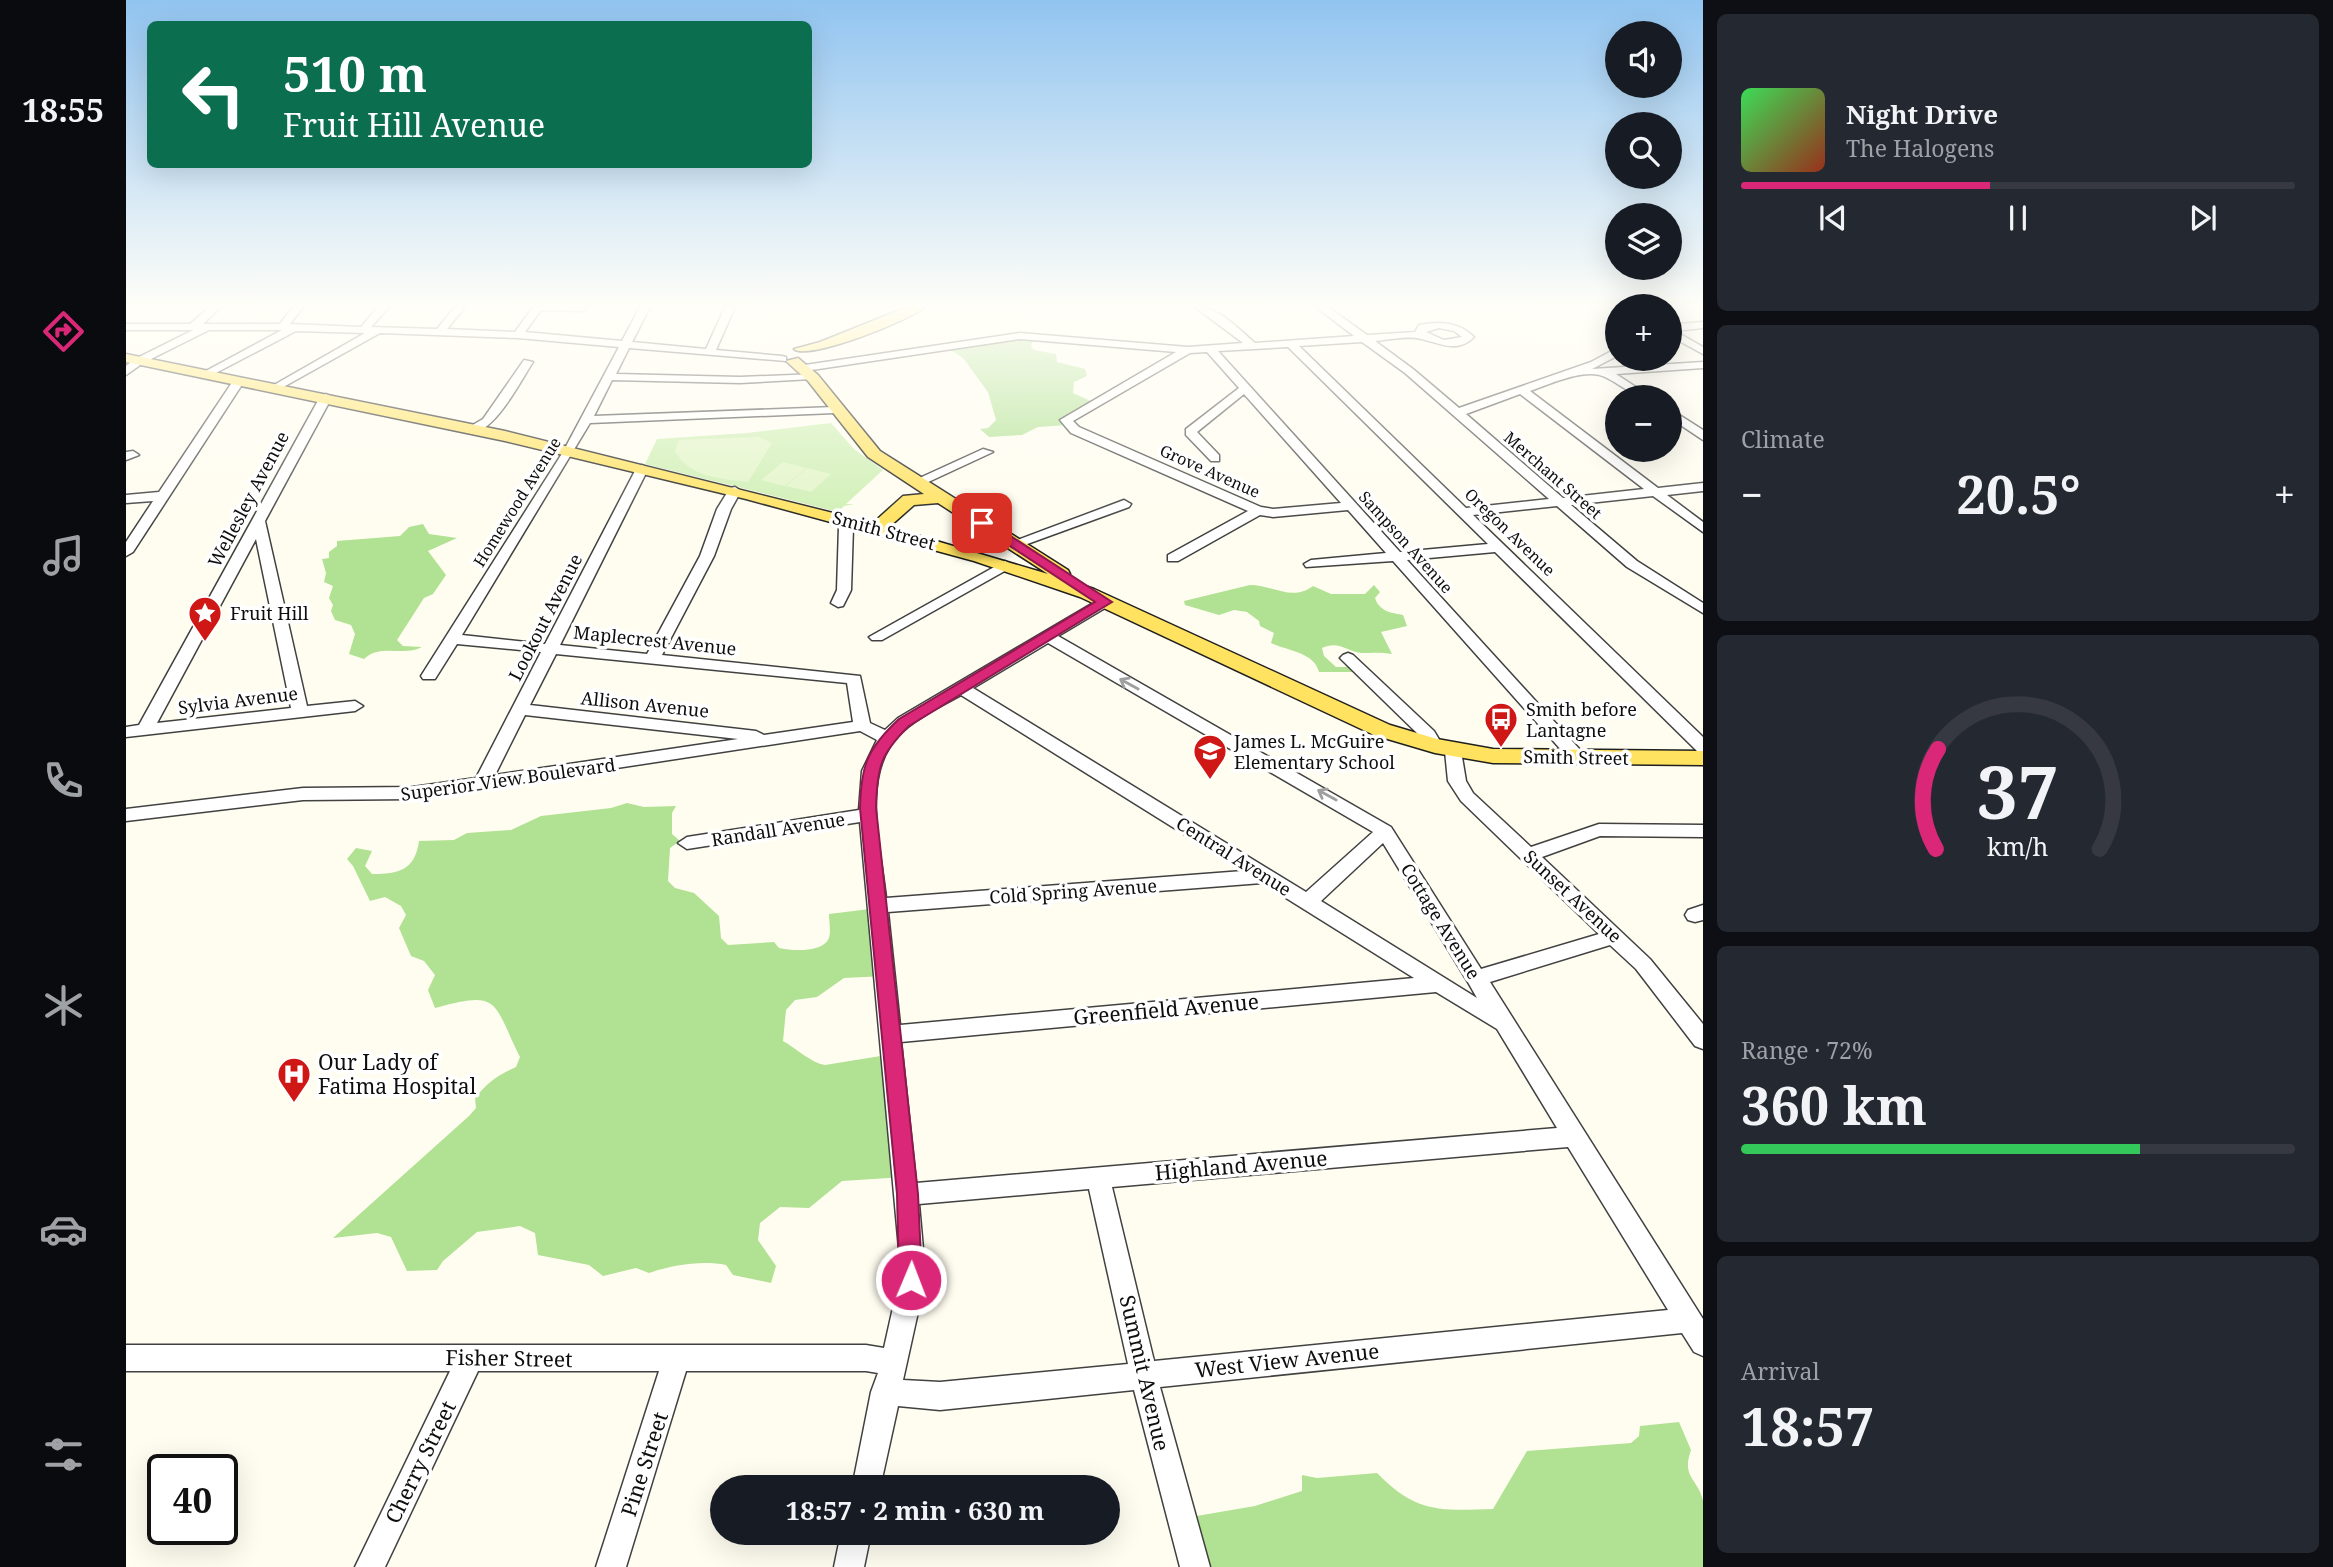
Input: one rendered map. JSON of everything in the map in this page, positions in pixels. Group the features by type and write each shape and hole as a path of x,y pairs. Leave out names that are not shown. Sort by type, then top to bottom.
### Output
{"main road":[{"name":"Smith Street","path":"240,380 475,429 735,491 878,527 1005,565 1096,597 1382,730 1454,751 1493,755 1703,758"},
{"path":"814,380 863,445 1096,597"},
{"path":"896,469 910,486 909,500"},
{"path":"878,527 909,500 944,497"}],"street":[{"path":"127,549 239,380"},
{"path":"278,387 290,380"},
{"path":"475,429 487,422 516,380"},
{"name":"Homewood Avenue","path":"429,676 569,452 607,380"},
{"name":"Grove Avenue","path":"1138,380 1066,423 1074,430 1258,511 1273,513 1350,506"},
{"name":"Sampson Avenue","path":"1237,380 1577,757"},
{"name":"Oregon Avenue","path":"1328,380 1703,747"},
{"name":"Merchant Street","path":"1416,380 1632,564 1703,609"},
{"path":"1457,413 1551,380"},
{"path":"1215,458 1191,435 1195,427 1245,390"},
{"path":"1522,391 1703,528"},
{"name":"Wellesley Avenue","path":"145,730 326,397"},
{"path":"587,420 834,410"},
{"path":"1682,421 1703,436"},
{"path":"919,481 987,452"},
{"name":"Lookout Avenue","path":"482,783 642,469"},
{"path":"1464,512 1703,487"},
{"path":"652,659 707,556 724,509 735,491"},
{"path":"126,499 163,496"},
{"path":"1014,544 1124,504"},
{"path":"1173,558 1258,511"},
{"path":"259,521 300,713"},
{"path":"838,603 844,590 846,526 851,521"},
{"path":"1311,564 1500,547"},
{"path":"877,637 1005,565"},
{"path":"869,1475 911,1280 908,1194 869,815 869,772 875,755 887,738 904,722 1047,636 1096,597"},
{"name":"Cottage Avenue","path":"1047,636 1385,831 1703,1343"},
{"name":"Maplecrest Avenue","path":"453,639 854,679 862,726"},
{"path":"1348,658 1428,735 1435,746"},
{"name":"Central Avenue","path":"962,688 1505,1025"},
{"name":"Sylvia Avenue","path":"126,732 355,706"},
{"name":"Allison Avenue","path":"519,709 751,735 765,740"},
{"path":"862,726 887,738"},
{"name":"Superior View Boulevard","path":"126,815 293,795 386,796 862,726"},
{"name":"Sunset Avenue","path":"1454,751 1454,771 1461,788 1528,855 1616,936 1650,973 1703,1040"},
{"name":"Randall Avenue","path":"687,843 869,815"},
{"path":"1528,855 1599,830 1703,831"},
{"path":"1308,902 1385,831"},
{"name":"Cold Spring Avenue","path":"880,906 1267,876"},
{"path":"1476,978 1616,936"},
{"name":"Greenfield Avenue","path":"890,1034 1441,984"},
{"name":"Highland Avenue","path":"908,1194 1574,1136"},
{"name":"Summit Avenue","path":"1098,1177 1144,1375 1195,1567"},
{"name":"West View Avenue","path":"885,1392 940,1396 1689,1320"},
{"name":"Fisher Street","path":"126,1358 471,1356 676,1360 866,1357 892,1362"},
{"name":"Cherry Street","path":"370,1567 471,1356"},
{"name":"Pine Street","path":"611,1567 676,1360"},
{"path":"849,1567 854,1545"}],"green space":[{"path":"979,380 1078,380 1074,382 1073,393 1093,402 1068,425 1038,427 1022,435 989,437 980,429 988,428 996,420 988,392"},
{"path":"831,423 854,449 883,470 846,504 854,504 844,506 838,512 645,464 657,439 747,433"},
{"path":"759,437 772,443 748,482 717,478 697,471 681,460 675,451 679,440"},
{"path":"783,462 806,468 785,486 761,480"},
{"path":"807,468 831,474 811,492 786,486"},
{"path":"423,524 429,534 457,538 428,551 446,575 433,594 424,598 397,640 403,646 422,647 408,651 377,652 364,659 349,654 355,634 351,625 335,620 331,611 333,605 329,598 333,586 324,582 326,573 322,559 329,558 329,552 337,546 337,541 400,536 409,527"},
{"path":"1250,585 1290,593 1305,591 1313,586 1331,594 1365,594 1374,585 1380,592 1375,598 1379,606 1403,615 1407,626 1381,632 1392,654 1362,653 1333,645 1322,648 1324,656 1336,667 1351,667 1362,672 1319,672 1312,660 1306,656 1271,643 1274,633 1260,626 1259,621 1247,612 1234,610 1219,615 1185,605 1184,601"},
{"path":"627,803 644,807 676,806 672,813 672,834 680,841 670,848 668,881 675,888 694,893 719,916 721,938 728,945 774,942 779,948 814,949 826,943 829,938 829,914 878,908 885,976 844,978 817,997 795,1000 786,1010 783,1041 825,1065 893,1054 904,1177 842,1181 809,1208 780,1207 760,1223 758,1240 776,1266 771,1283 733,1275 726,1265 707,1263 677,1266 649,1273 636,1268 603,1276 589,1265 538,1255 535,1233 520,1226 477,1232 443,1261 437,1270 407,1271 391,1237 377,1233 333,1238 469,1116 476,1108 475,1098 479,1093 493,1080 516,1067 520,1057 492,1005 472,1000 435,1008 428,990 435,975 424,961 411,956 399,928 406,915 401,906 385,897 370,901 347,859 356,848 372,851 365,866 372,874 390,873 409,864 414,858 419,841 454,840 467,833 511,830 541,816 611,808"},
{"path":"1679,1422 1691,1450 1688,1459 1689,1472 1703,1501 1703,1567 1185,1567 1179,1519 1255,1506 1302,1491 1302,1475 1317,1478 1377,1473 1404,1496 1430,1507 1458,1510 1493,1509 1527,1451 1631,1443 1639,1436 1640,1426"}],"place":[{"name":"Fruit Hill","path":"205,643"},
{"name":"Smith before Lantagne","path":"1501,749"},
{"name":"James L. McGuire Elementary School","path":"1210,781"},
{"name":"Our Lady of Fatima Hospital","path":"294,1104"}],"route":[{"path":"911,1280 908,1194 868,808 869,772 883,743 904,722 1105,602 1087,593 982,523"}]}
